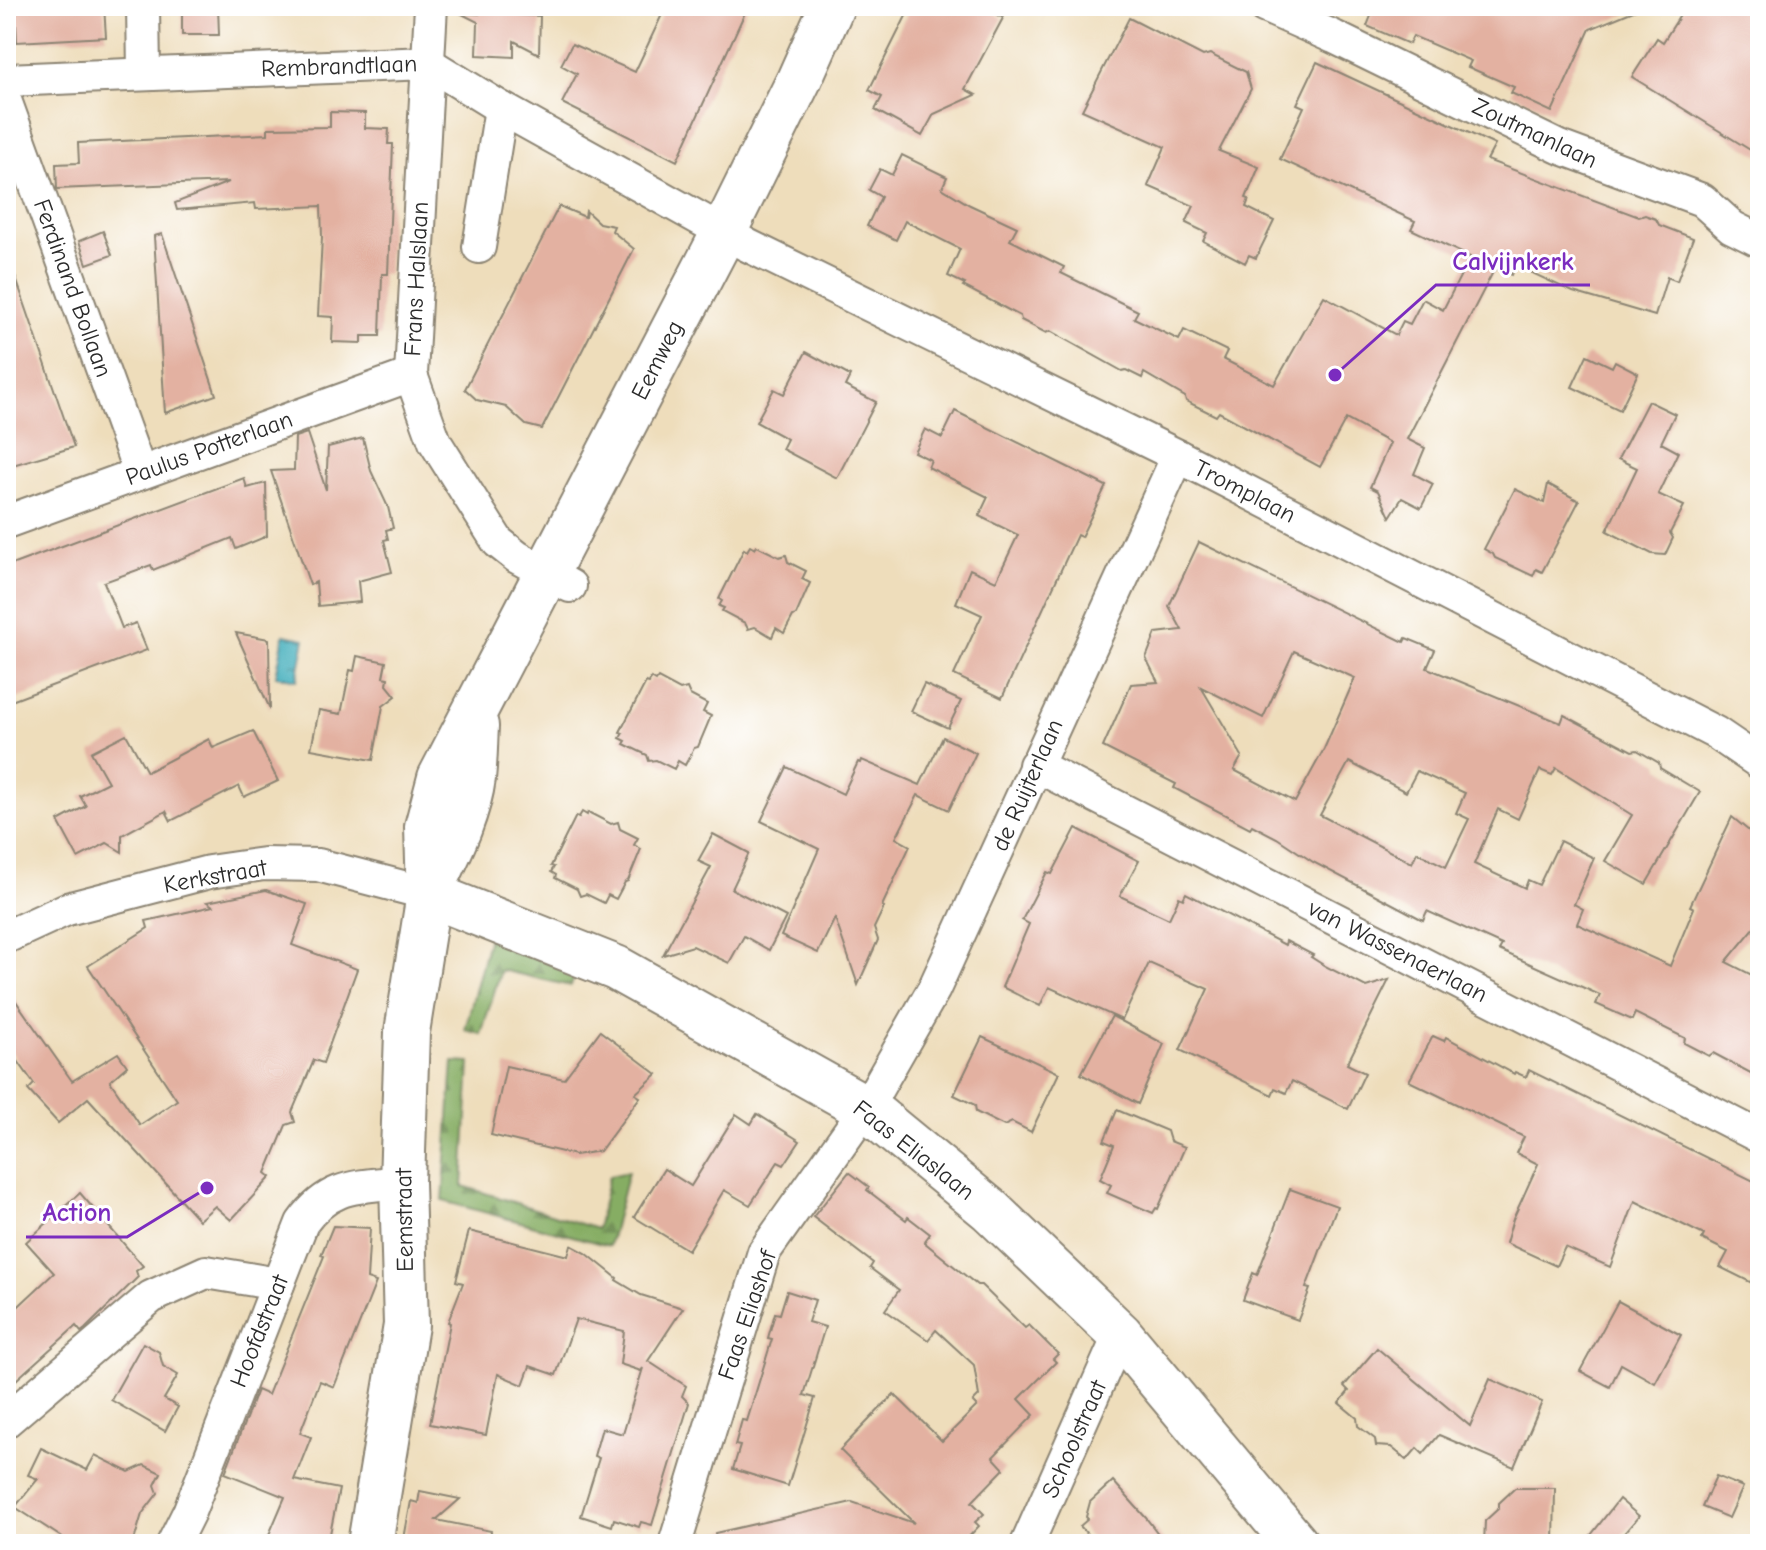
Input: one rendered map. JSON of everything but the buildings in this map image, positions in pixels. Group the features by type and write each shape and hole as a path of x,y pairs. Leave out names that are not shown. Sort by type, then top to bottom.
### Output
{"main road":[{"name":"Eemweg","path":"429,894 427,827 440,778 477,712 505,652 559,579 832,6"},
{"name":"Faas Eliaslaan","path":"429,894 616,968 866,1108 990,1210 1120,1334 1296,1544"},
{"name":"Eemstraat","path":"370,1544 406,1325 402,1182 407,1032 429,894"}],"street":[{"path":"143,6 144,73"},
{"name":"Frans Halslaan","path":"431,6 411,375 435,442 498,542 517,557 559,579"},
{"name":"Zoutmanlaan","path":"1264,6 1559,147 1702,200 1732,227 1760,241"},
{"name":"Rembrandtlaan","path":"6,80 428,63 501,108 724,232"},
{"name":"Ferdinand Bollaan","path":"6,103 140,473"},
{"path":"479,247 501,108"},
{"name":"Tromplaan","path":"724,232 1178,456 1716,733 1760,763"},
{"name":"Paulus Potterlaan","path":"6,522 411,375"},
{"name":"de Ruijterlaan","path":"866,1108 934,989 1178,456"},
{"name":"van Wassenaerlaan","path":"1035,765 1760,1137"},
{"name":"Kerkstraat","path":"6,937 67,909 209,872 264,864 318,865 429,894"},
{"name":"Faas Eliashof","path":"675,1544 764,1252 866,1108"},
{"name":"Hoofdstraat","path":"173,1544 189,1512 302,1223 316,1204 334,1193 402,1182"},
{"path":"6,1421 151,1297 206,1272 278,1284"},
{"name":"Schoolstraat","path":"1027,1544 1120,1334"}],"green space":[{"path":"489,937 575,975 571,986 501,970 481,1034 465,1030"},
{"path":"453,1062 470,1063 463,1186 597,1229 609,1176 628,1172 609,1246 443,1201"}],"water":[{"path":"284,635 305,639 297,680 276,676"}],"place":[{"name":"Calvijnkerk","path":"1335,375"},
{"name":"Action","path":"207,1188"}]}
